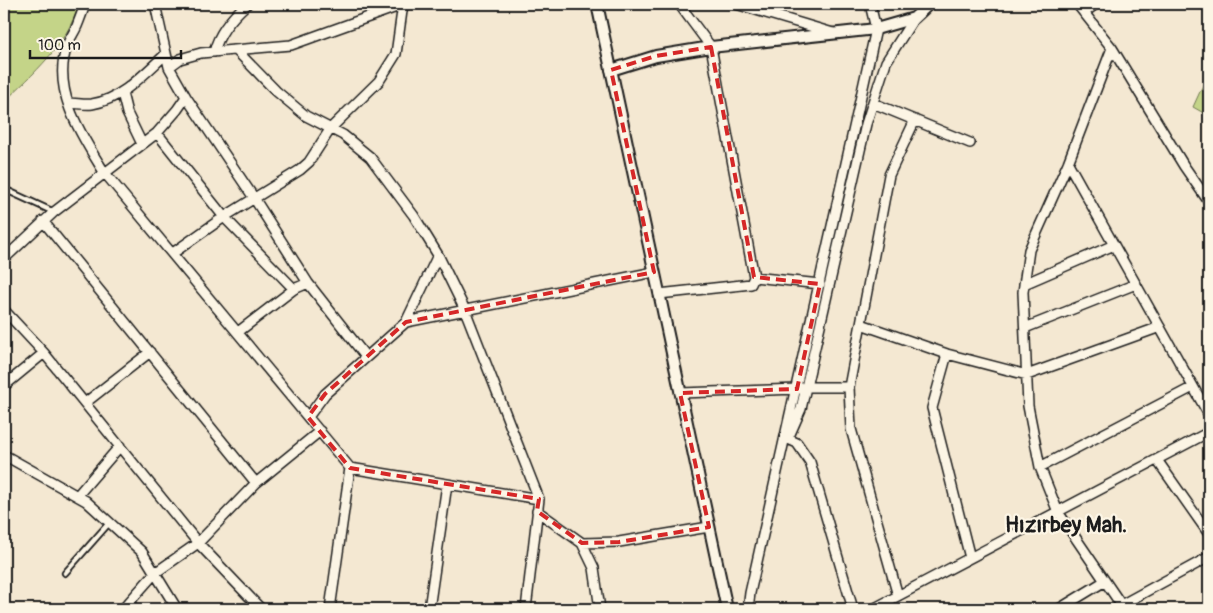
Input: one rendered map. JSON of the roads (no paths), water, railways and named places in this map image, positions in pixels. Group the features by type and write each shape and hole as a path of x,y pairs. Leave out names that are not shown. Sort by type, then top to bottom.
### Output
{"street":[{"path":"85,4 67,46 62,70 65,94 86,142 104,172 350,468 539,499"},
{"path":"155,4 169,67 186,97 308,283 366,357"},
{"path":"214,52 217,40 225,27 248,4"},
{"path":"169,67 180,59 201,53 291,45 402,4 396,54 379,81 331,128 309,162 300,170 224,216 173,253"},
{"path":"597,4 727,609"},
{"path":"659,294 751,284 754,277 711,47 680,4"},
{"path":"736,4 836,34"},
{"path":"748,609 750,593 876,30 870,4"},
{"path":"782,452 802,409 866,124 886,62 914,18 929,4"},
{"path":"1077,4 1112,48 1184,166 1209,202"},
{"path":"1084,13 1096,4"},
{"path":"611,70 656,56 711,47 876,30 914,18"},
{"path":"1112,48 1068,163 1030,250 1023,292 1028,406 1040,467 1058,512 1122,607 1209,557"},
{"path":"236,50 283,98 306,116 331,128 357,144 370,157 414,216 438,255 465,310 539,499 526,609"},
{"path":"68,102 90,104 106,101 122,93 166,54"},
{"path":"122,93 127,113 142,144"},
{"path":"4,259 43,221 104,172 157,133 186,97"},
{"path":"873,103 970,143"},
{"path":"898,596 851,429 849,387 889,175 915,120"},
{"path":"157,133 224,216 294,289"},
{"path":"1068,163 1209,415"},
{"path":"43,221 256,483"},
{"path":"1024,284 1114,245"},
{"path":"308,417 325,394 406,322 438,255"},
{"path":"406,322 654,272"},
{"path":"754,277 820,284"},
{"path":"238,332 294,289 308,283"},
{"path":"1024,328 1136,284"},
{"path":"4,310 44,353 198,544 260,609"},
{"path":"861,324 946,354 1027,375 1160,327"},
{"path":"85,403 150,352"},
{"path":"4,386 44,353"},
{"path":"946,354 932,408 970,558"},
{"path":"680,393 797,389 806,387 849,387"},
{"path":"1040,467 1194,387"},
{"path":"123,609 155,573 198,544 256,483 320,431"},
{"path":"873,609 884,607 898,596 1209,432"},
{"path":"788,439 797,442 810,462 853,609"},
{"path":"77,496 120,446"},
{"path":"4,455 86,501 110,522 142,552 177,609"},
{"path":"1157,460 1209,534"},
{"path":"330,609 350,468"},
{"path":"429,609 447,484"},
{"path":"538,510 582,543 594,568 600,609"},
{"path":"582,543 619,542 709,527"},
{"path":"1059,609 1104,581"}],"lane":[{"path":"4,189 54,212"},
{"path":"65,573 110,522"}],"district":[{"name":"Hızırbey Mah.","path":"1066,525"}]}
